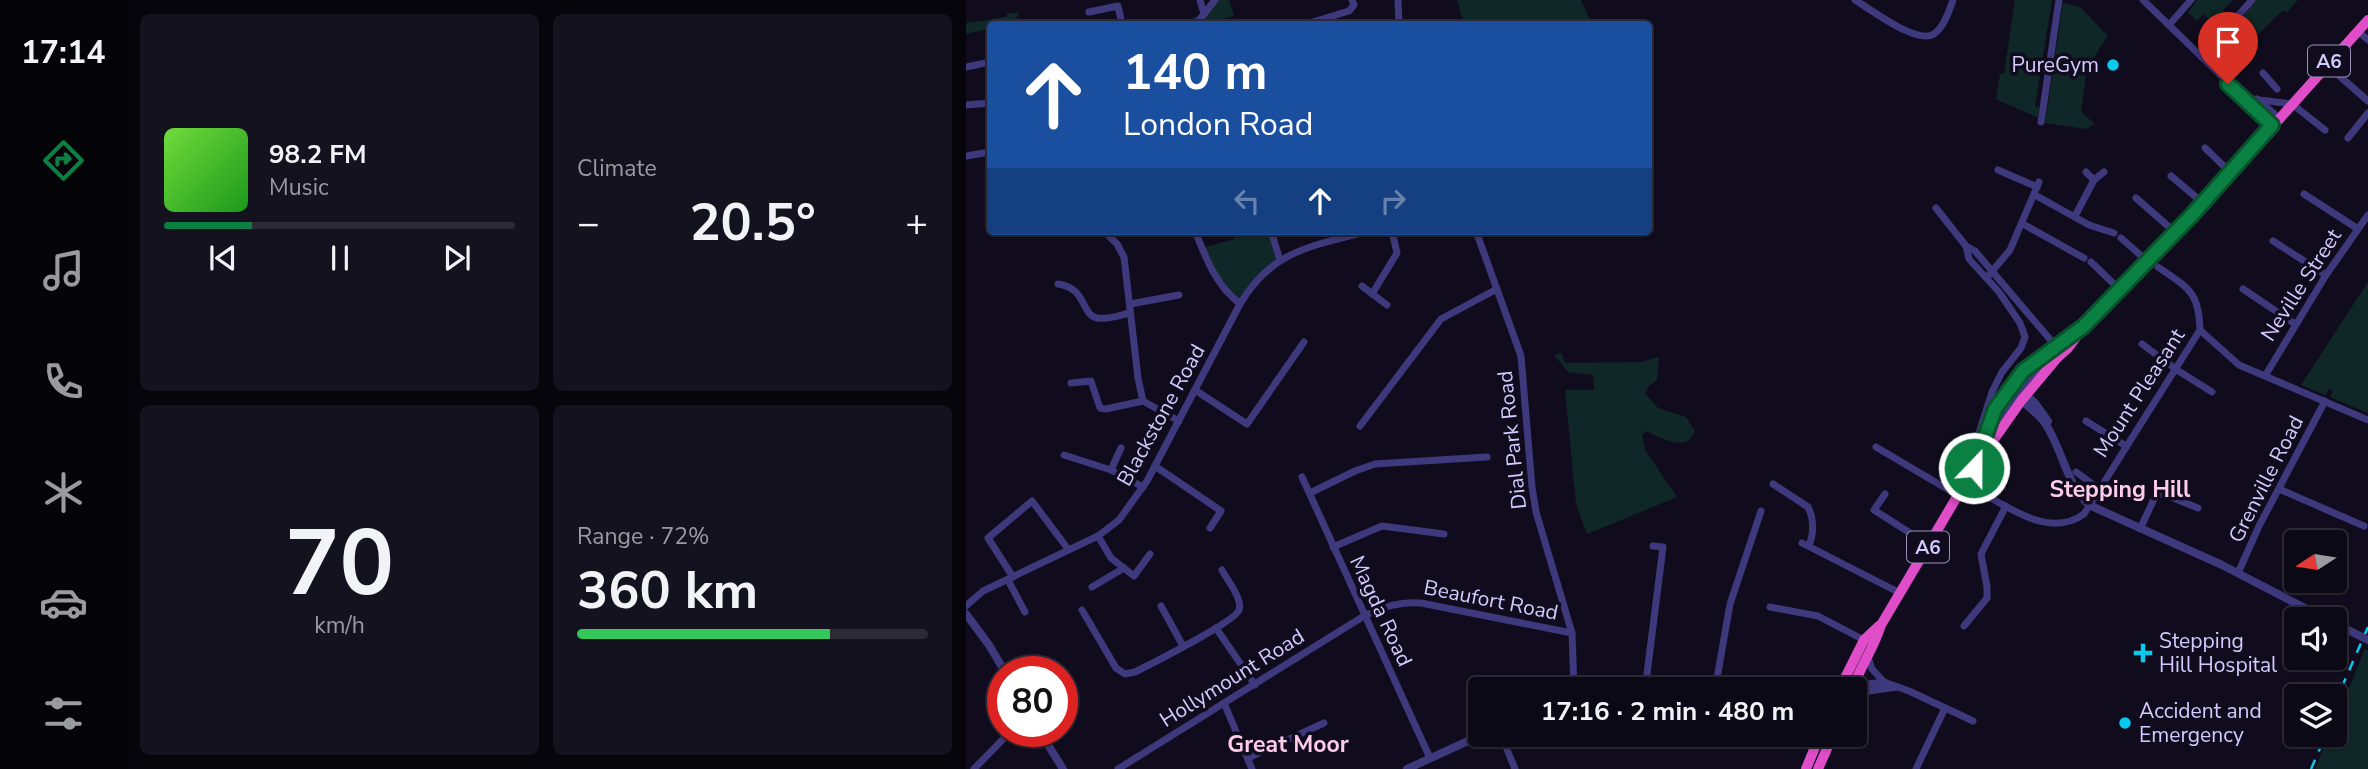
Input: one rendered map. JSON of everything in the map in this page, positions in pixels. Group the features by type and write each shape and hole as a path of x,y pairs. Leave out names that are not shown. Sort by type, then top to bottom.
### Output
{"highway":[{"name":"A6","path":"1974,468 1995,409 2018,395 2176,233 2368,20"},
{"name":"A6","path":"1854,677 1868,657 1881,625 2005,421 2018,395 2023,371 2058,352"},
{"name":"A6","path":"1849,677 1864,640 1881,625"},
{"path":"1806,769 1815,747"},
{"path":"1818,769 1828,747"}],"street":[{"path":"1200,0 1204,14"},
{"path":"1198,21 1215,0"},
{"path":"1316,21 1349,11 1354,5 1352,0"},
{"path":"1398,0 1399,21"},
{"path":"1855,0 1909,32 1928,36 1940,28 1953,0"},
{"path":"2041,122 2059,0"},
{"path":"2143,0 2244,98 2275,122"},
{"path":"2169,25 2191,0"},
{"path":"2201,57 2252,0"},
{"path":"1088,12 1118,6 1121,21"},
{"path":"2358,31 2368,40"},
{"path":"966,67 987,63"},
{"path":"2326,64 2368,101"},
{"path":"2263,74 2277,89"},
{"path":"2244,98 2292,104 2325,130"},
{"path":"2256,98 2275,122"},
{"path":"966,105 987,103"},
{"path":"2348,138 2368,113"},
{"path":"2205,148 2230,172"},
{"path":"966,156 987,152"},
{"path":"1998,170 2037,188 2089,225 2118,235 2147,261"},
{"path":"2086,172 2094,180"},
{"path":"2075,216 2094,180 2104,172"},
{"path":"2171,176 2203,203"},
{"path":"1990,275 2010,250 2037,188"},
{"path":"2304,194 2358,229"},
{"path":"2136,198 2176,233"},
{"path":"1936,208 1966,246 1975,251 2024,333 2021,348 2002,372 1979,433 1974,468"},
{"name":"Neville Street","path":"2264,376 2326,275 2368,215"},
{"path":"2023,224 2087,260 2119,289"},
{"path":"1108,235 1124,257 1143,401"},
{"path":"1197,235 1214,276 1226,293 1240,304"},
{"path":"1272,235 1280,260"},
{"name":"Blackstone Road","path":"966,606 983,592 1098,536 1119,520 1155,466 1240,304 1255,281 1280,260 1306,248 1354,235"},
{"path":"1372,294 1397,253 1393,235"},
{"name":"Dial Park Road","path":"1477,235 1524,366 1528,448 1536,512 1572,633 1574,677"},
{"path":"2273,241 2326,275"},
{"name":"Mount Pleasant","path":"2089,505 2200,330 2199,306 2194,296 2185,286 2158,267"},
{"path":"1990,275 2058,352"},
{"path":"1058,285 1075,290 1092,316 1100,319 1130,313"},
{"path":"1362,286 1387,305"},
{"path":"1360,426 1441,319 1497,289"},
{"path":"2243,289 2295,324"},
{"path":"1130,304 1179,295"},
{"path":"2200,330 2239,365 2368,420"},
{"path":"1195,390 1247,424 1304,342"},
{"path":"2142,344 2212,392"},
{"path":"2002,372 2003,384 2046,418 2069,479 2077,493 2089,505 2238,573 2303,607"},
{"path":"1071,383 1091,381 1100,408 1107,409 1143,401 1179,421"},
{"path":"2018,395 2044,422 2054,440"},
{"name":"Grenville Road","path":"2238,573 2259,526 2325,401"},
{"path":"2005,421 2015,415 2027,414 2044,422"},
{"path":"2086,421 2126,446"},
{"path":"1876,447 1959,496"},
{"path":"1111,470 1121,448"},
{"path":"1064,455 1111,470 1143,487"},
{"path":"1310,493 1354,471 1375,464 1487,458"},
{"path":"1155,466 1221,511 1210,528"},
{"path":"2076,472 2098,488"},
{"name":"Magda Road","path":"1302,477 1430,758"},
{"path":"1773,484 1808,507 1812,522 1812,539 1805,544 1900,593"},
{"path":"2279,489 2364,526"},
{"path":"1982,493 2049,524 2062,525 2075,520 2084,514 2089,505"},
{"path":"2140,528 2154,499 2161,493 2199,508"},
{"path":"1885,494 1874,510 1929,545"},
{"path":"1025,612 988,538 1032,501 1068,549"},
{"path":"1964,626 1987,598 1981,554 2006,506"},
{"path":"1717,677 1731,604 1761,511"},
{"path":"1333,547 1382,526 1444,534"},
{"path":"1098,536 1111,558 1134,576 1150,554"},
{"path":"1646,677 1663,547 1653,546"},
{"path":"1092,587 1124,568"},
{"path":"1082,610 1086,621 1116,668 1125,674 1135,672 1234,618 1240,609 1238,598 1222,570"},
{"name":"Beaufort Road","path":"1364,617 1393,604 1407,602 1572,633"},
{"path":"1161,606 1184,646"},
{"path":"1770,607 1818,616 1864,640"},
{"path":"966,614 994,656"},
{"name":"Hollymount Road","path":"1118,769 1364,617"},
{"path":"1216,628 1255,685"},
{"path":"2347,630 2368,640"},
{"path":"1868,657 1872,669 1884,682 1973,721"},
{"path":"1867,685 1884,682"},
{"path":"1867,688 1898,687"},
{"path":"1224,704 1252,769"},
{"path":"1916,769 1945,708"},
{"path":"1248,758 1324,723"},
{"path":"1410,768 1468,741"},
{"path":"974,769 995,747"},
{"path":"1049,747 1063,769"},
{"path":"1506,747 1515,769"}],"green space":[{"path":"1215,0 1229,0 1234,16 1215,21 1190,21 1204,14"},
{"path":"1457,0 1581,0 1590,20 1590,21 1463,21"},
{"path":"2015,0 2052,0 2035,106 2039,107 2038,118 1996,99 2000,74 2004,74"},
{"path":"2197,0 2233,0 2223,10 2231,18 2220,30 2203,14 2197,21 2188,12"},
{"path":"2257,0 2298,0 2287,12 2284,10 2279,14 2244,48 2238,43 2226,54 2217,44"},
{"path":"2063,3 2080,7 2108,36 2087,67 2091,72 2086,75 2081,112 2094,123 2087,129 2045,123"},
{"path":"1019,12 1015,21 987,21 987,30 966,34 966,23 1006,17 1007,14"},
{"path":"1234,235 1272,235 1280,260 1240,304 1226,293 1202,248 1235,239"},
{"path":"2368,282 2368,413 2330,397 2333,391 2329,389 2325,395 2301,385"},
{"path":"1562,353 1565,363 1641,362 1659,357 1657,380 1645,393 1658,408 1686,417 1695,431 1686,442 1680,443 1646,431 1642,435 1645,450 1677,497 1587,534 1576,504 1565,390 1594,390 1593,375 1568,372 1554,355"},
{"path":"2365,649 2368,651 2368,769 2315,769 2324,747 2347,747 2347,693"}],"railway":[{"path":"2343,684 2368,627"},
{"path":"2311,769 2321,747"}],"place":[{"name":"PureGym","path":"2113,65"},
{"name":"Stepping Hill Hospital","path":"2143,653"},
{"name":"Accident and Emergency","path":"2125,723"}],"district":[{"name":"Stepping Hill","path":"2120,489"},
{"name":"Great Moor","path":"1288,744"}],"route":[{"path":"1974,468 1995,409 2023,371 2084,326 2221,185 2272,125 2228,84"}]}
